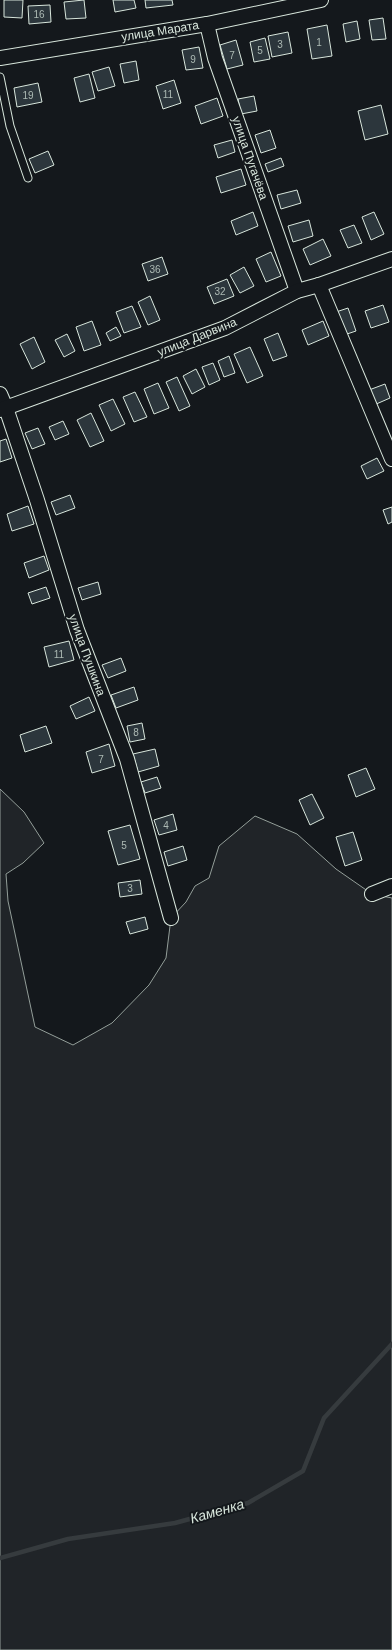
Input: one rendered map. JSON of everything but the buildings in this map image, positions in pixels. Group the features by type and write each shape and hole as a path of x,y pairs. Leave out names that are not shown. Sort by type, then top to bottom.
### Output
{"street":[{"name":"улица Марата","path":"0,58 207,24 320,0"},
{"name":"улица Пугачёва","path":"207,24 215,58 297,291"},
{"name":"улица Дарвина","path":"3,409 225,328 297,291 392,259"},
{"path":"318,285 392,459"},
{"name":"улица Пушкина","path":"0,394 3,409 37,500 77,630 127,758 171,918"},
{"path":"372,894 392,886"}],"lane":[{"path":"0,77 10,126 28,178"}],"shaded area":[{"path":"0,789 24,812 44,843 23,863 6,874 8,901 35,1027 73,1045 112,1023 149,985 166,958 171,918 186,902 195,886 209,878 219,846 255,816 297,834 336,869 372,894 392,898 392,1650 0,1650"}],"waterway":[{"name":"Каменка","path":"0,1558 68,1539 175,1523 248,1503 303,1471 324,1418 392,1344"}]}
